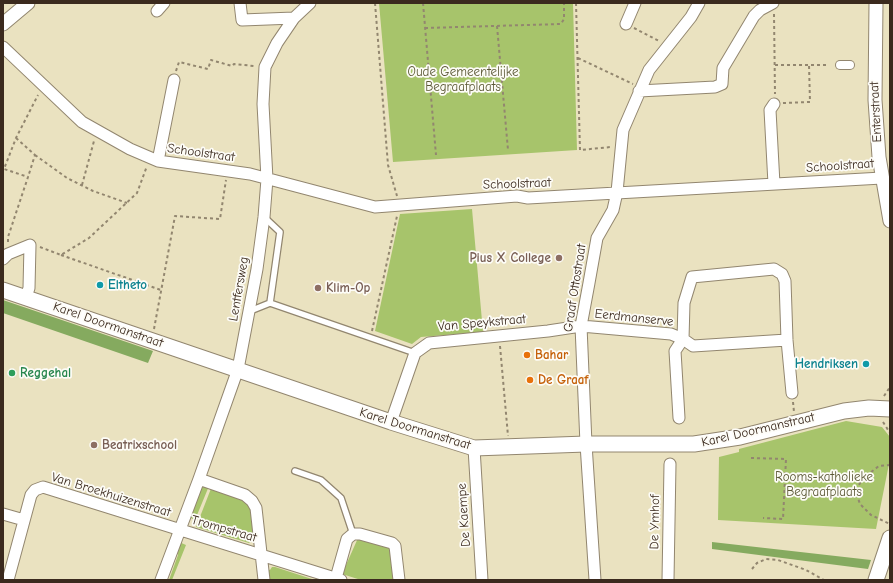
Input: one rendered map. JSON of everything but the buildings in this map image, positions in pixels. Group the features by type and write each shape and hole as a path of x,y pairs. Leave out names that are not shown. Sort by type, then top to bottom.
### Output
{"main road":[{"name":"Karel Doormanstraat","path":"3,290 391,422 474,448 586,444 694,444 740,437 844,410 869,408 890,409"},
{"path":"876,580 890,538"}],"street":[{"path":"3,24 28,3"},
{"path":"240,3 242,20 294,18"},
{"name":"Lentfersweg","path":"160,580 178,530 199,479 238,369 250,311 264,216 267,179 263,104 265,67 277,43 294,18 310,3"},
{"path":"626,24 635,3"},
{"name":"Graaf Ottostraat","path":"595,580 586,444 581,326 597,238 613,210 617,192 620,147 623,130 649,70 691,17 699,3"},
{"name":"Enterstraat","path":"876,3 875,100 882,178 890,221"},
{"path":"640,89 715,87 722,84 723,68 754,16 760,10 773,4"},
{"name":"Schoolstraat","path":"3,47 82,122 130,149 154,159 267,179 375,207 516,196 528,198 882,178"},
{"path":"840,65 850,65"},
{"name":"Schoolstraat","path":"154,159 174,80"},
{"path":"774,104 770,110 774,184"},
{"path":"6,257 30,245 29,288 26,297"},
{"name":"Eerdmanserve","path":"679,418 674,351 683,339 684,303 692,277 774,269 782,274 785,282 787,340 792,393"},
{"name":"Van Speykstraat","path":"415,353 422,346 433,341 548,331 581,326"},
{"name":"Eerdmanserve","path":"581,326 671,334 683,339 693,346 787,340"},
{"path":"391,422 415,353"},
{"name":"De Kaempe","path":"474,448 482,580"},
{"name":"De Ymhof","path":"668,580 670,464"},
{"name":"Trompstraat","path":"199,479 245,495 252,501 256,508 264,580"},
{"name":"Van Broekhuizenstraat","path":"8,580 31,494 35,490 43,487 178,530"},
{"path":"3,514 24,520"},
{"name":"Trompstraat","path":"178,530 333,578 348,539 353,534"},
{"path":"353,534 360,534 392,543 395,546 399,580"}],"lane":[{"path":"264,216 280,232 270,303"},
{"path":"250,311 270,303 415,353"},
{"path":"295,471 321,480 342,498 353,534"}],"path":[{"path":"371,338 400,205 388,165 375,3"},
{"path":"423,3 436,155"},
{"path":"425,28 561,24 564,19 564,3"},
{"path":"576,3 580,150 620,147"},
{"path":"773,4 775,65 774,104 810,102 809,65"},
{"path":"626,24 668,46"},
{"path":"496,26 508,150"},
{"path":"578,58 640,89"},
{"path":"174,80 179,62 208,69 212,60 232,66 234,64 265,67"},
{"path":"775,65 826,65"},
{"path":"28,178 4,169 16,138 44,85"},
{"path":"82,186 96,130"},
{"path":"16,138 35,155 67,178 82,186 128,203"},
{"path":"6,257 8,237 35,155"},
{"path":"61,255 89,238 128,203 137,193 154,159"},
{"path":"152,340 175,216 220,219 227,171"},
{"path":"30,245 161,290"},
{"path":"499,335 509,447"},
{"path":"792,393 796,423"},
{"path":"751,458 786,459 783,519 763,518"},
{"path":"890,465 879,466 862,479 858,491 860,504 874,517 890,524"},
{"path":"784,489 846,491"},
{"path":"853,491 858,491"},
{"path":"752,569 766,559 778,560 806,570 824,580"}],"green space":[{"name":"Oude Gemeentelijke Begraafplaats","path":"379,3 573,3 577,150 393,162"},
{"path":"472,209 483,332 421,337 412,344 375,331 400,214"},
{"path":"3,300 153,351 148,363 3,313"},
{"name":"Rooms-katholieke Begraafplaats","path":"846,421 882,427 890,437 890,459 876,529 718,520 719,457 739,452 739,449"},
{"path":"202,485 209,486 195,520 189,517"},
{"path":"212,486 246,498 252,515 257,540 249,543 196,527"},
{"path":"358,538 391,547 393,580 361,580 342,574"},
{"path":"179,542 186,545 172,580 169,580 178,555 176,550"},
{"path":"712,542 871,560 868,569 712,549"},
{"path":"272,567 315,580 268,580 267,569 270,570"}],"place":[{"name":"Pius X College","path":"559,258"},
{"name":"Eltheto","path":"100,285"},
{"name":"Klim-Op","path":"318,288"},
{"name":"Bahar","path":"527,355"},
{"name":"Hendriksen","path":"866,364"},
{"name":"Reggehal","path":"12,373"},
{"name":"De Graaf","path":"530,380"},
{"name":"Beatrixschool","path":"94,445"}]}
